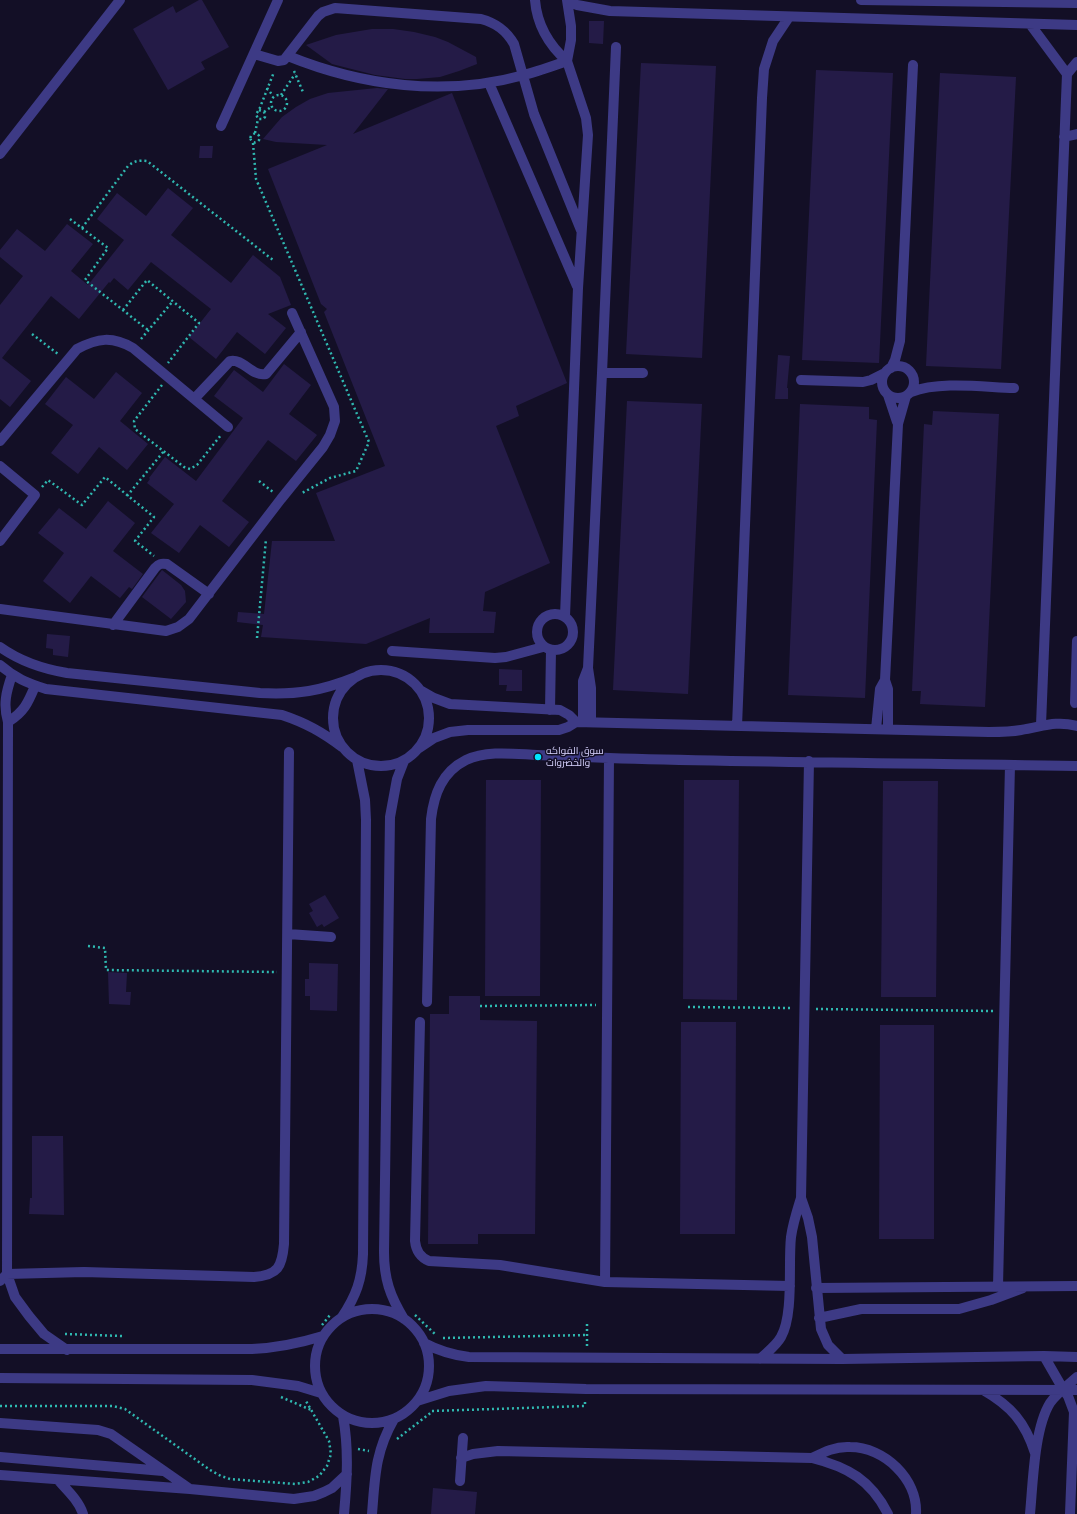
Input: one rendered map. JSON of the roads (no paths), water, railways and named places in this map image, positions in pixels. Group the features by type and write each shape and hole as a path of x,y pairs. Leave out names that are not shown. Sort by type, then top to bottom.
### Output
{"street":[{"path":"0,154 120,0"},
{"path":"109,15 129,0"},
{"path":"221,126 278,0"},
{"path":"535,0 535,8 547,39 568,61"},
{"path":"565,616 578,288 588,135 586,118 568,61 571,26 567,0"},
{"path":"567,0 577,5 610,11 1077,25"},
{"path":"860,0 1077,4"},
{"path":"254,54 278,61 284,60 318,16 329,9 481,19 496,24 509,35 514,44 534,114 582,233"},
{"path":"737,726 764,69 773,41 789,17"},
{"path":"1030,24 1067,74"},
{"path":"583,722 591,688 588,668 616,47"},
{"path":"288,56 336,73 386,83 438,86 489,82 523,76 568,61"},
{"path":"1041,725 1067,74 1077,62"},
{"path":"898,424 887,394 882,386 882,379 895,360 900,341 913,65"},
{"path":"489,82 578,288"},
{"path":"1064,137 1077,134"},
{"path":"0,609 166,631 178,627 189,619 323,447 330,435 335,421 334,407 292,313"},
{"path":"194,398 230,361 236,361 260,374 266,374 301,332"},
{"path":"0,441 77,349 91,342 108,339 123,342 133,348 228,426"},
{"path":"888,729 888,689 885,680 898,424 909,394 914,387 914,381 900,341"},
{"path":"802,380 863,382 871,380 888,370 902,367 922,380 942,386"},
{"path":"602,373 643,373"},
{"path":"863,382 894,398 900,398 921,389 942,386 1014,388"},
{"path":"0,466 35,495 0,541"},
{"path":"113,625 158,564 167,564 209,594"},
{"path":"392,651 495,658 547,648 558,650 565,647 570,642 573,635 573,628 570,621 565,616 557,613 549,614 542,618 536,633 538,640 547,648 550,710"},
{"path":"1074,703 1077,642"},
{"path":"0,647 28,663 67,673 260,693 284,694 309,692 333,686 372,671 390,671 407,678 420,690 434,698 450,704 560,710 583,722"},
{"path":"0,665 12,675 24,682 35,686 64,692 282,715 304,722 324,733 357,760 372,766 389,766 404,761 434,738 450,732 468,730 559,730 583,722 1005,732 1059,723 1077,726"},
{"path":"0,1285 4,1277 8,722 5,704 12,675"},
{"path":"342,748 334,729 334,710 341,691 356,677"},
{"path":"876,729 880,689 885,680"},
{"path":"8,722 17,717 24,709 35,686"},
{"path":"419,748 426,734 429,719 427,704 420,690"},
{"path":"4,1277 84,1272 254,1277 267,1276 278,1269 283,1258 284,1244 289,752"},
{"path":"428,1002 431,819 434,801 440,784 452,770 467,760 484,755 505,753 609,758 1077,766"},
{"path":"605,1282 609,758"},
{"path":"0,1349 252,1349 282,1346 300,1343 332,1326 342,1317 352,1303 362,1271 363,1254 366,820 365,800 357,760"},
{"path":"404,761 397,779 390,816 384,1252 384,1270 388,1287 394,1304 404,1319"},
{"path":"760,1359 776,1345 782,1336 786,1325 790,1286 791,1238 801,1198 809,761"},
{"path":"998,1286 1010,765"},
{"path":"288,934 331,937"},
{"path":"420,1022 415,1241 418,1254 423,1258 429,1261 500,1266 605,1282 790,1286"},
{"path":"801,1198 808,1218 812,1238 821,1329 828,1345 842,1359"},
{"path":"4,1277 29,1316 44,1334 67,1350"},
{"path":"819,1318 861,1309 959,1309 991,1300 1028,1286"},
{"path":"816,1288 1077,1286"},
{"path":"322,1331 314,1364 316,1379 321,1393 330,1406 343,1416 355,1421 368,1423 381,1423 394,1419 407,1411 417,1401 425,1388 429,1373 428,1358 424,1343 416,1329 404,1319 392,1313 380,1310 354,1312 342,1317"},
{"path":"424,1343 438,1351 469,1357 760,1359 1044,1356 1077,1357"},
{"path":"1044,1356 1068,1396 1074,1412 1075,1442 1070,1514"},
{"path":"1030,1514 1035,1454 1046,1410 1054,1398 1077,1377"},
{"path":"0,1378 252,1380 298,1386 321,1393"},
{"path":"417,1401 449,1391 486,1386 586,1389 1077,1390"},
{"path":"983,1390 998,1399 1011,1410 1022,1423 1030,1438 1035,1454"},
{"path":"343,1416 347,1448 344,1514"},
{"path":"372,1514 375,1474 379,1452 385,1435 394,1419"},
{"path":"0,1423 98,1430 112,1434 190,1489"},
{"path":"460,1481 463,1438"},
{"path":"812,1458 831,1449 850,1447 870,1450 887,1459 902,1473 912,1490 917,1509 916,1514"},
{"path":"461,1458 473,1454 498,1451 812,1458 833,1463 852,1472 868,1486 882,1502 888,1514"},
{"path":"0,1457 165,1472"},
{"path":"0,1475 190,1489 294,1499 314,1496 328,1490 347,1474"},
{"path":"58,1480 72,1496 83,1514"}],"place":[{"name":"سوق الفواكه والخضروات","path":"538,757"}]}
